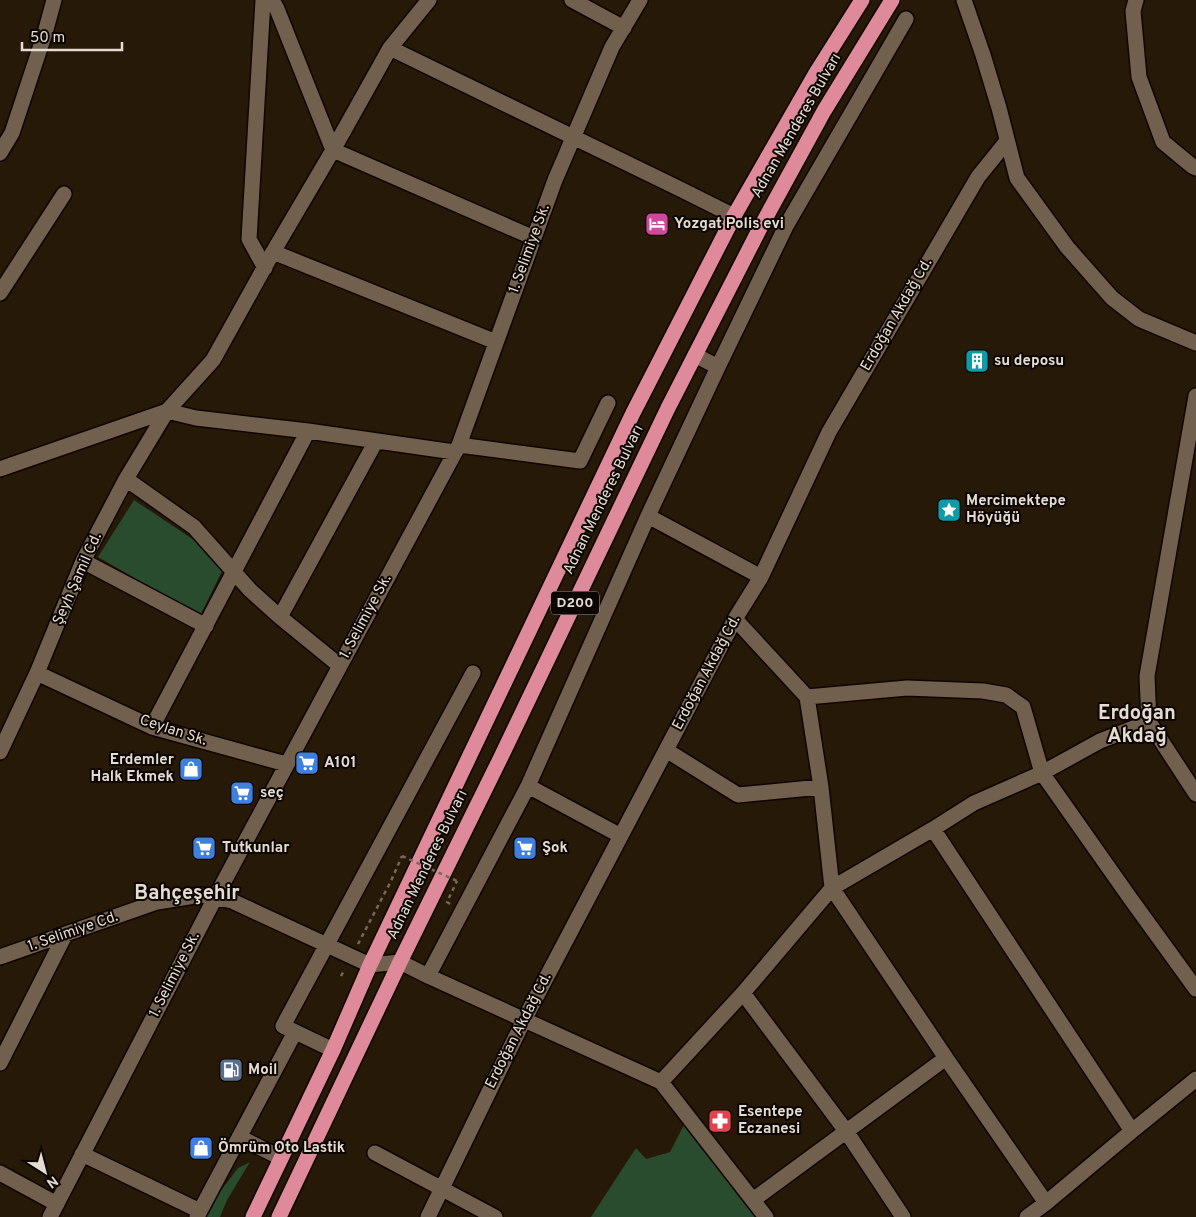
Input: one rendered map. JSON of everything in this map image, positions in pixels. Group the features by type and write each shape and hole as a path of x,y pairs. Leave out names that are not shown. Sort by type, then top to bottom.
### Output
{"highway":[{"name":"Adnan Menderes Bulvarı","path":"253,1217 333,1050 370,965 633,413 734,216 816,73 862,0"},
{"name":"Adnan Menderes Bulvarı","path":"279,1217 668,408 759,230 824,111 892,0"}],"street":[{"path":"0,152 12,133 54,0"},
{"path":"263,0 249,239 265,268"},
{"path":"272,0 333,150 534,238"},
{"name":"Şeyh Şamil Cd.","path":"0,752 37,673 83,561 126,479 167,411 213,360 390,48 429,0"},
{"path":"572,0 624,28"},
{"name":"1. Selimiye Sk.","path":"54,1210 215,898 457,448 555,180 612,47 640,0"},
{"path":"964,0 983,55 1017,178 1067,247 1112,298 1139,320 1196,343"},
{"path":"1136,0 1133,11 1139,77 1163,142 1196,168"},
{"path":"428,976 528,786 648,516 786,226 906,19"},
{"path":"390,48 734,216"},
{"name":"Erdoğan Akdağ Cd.","path":"428,1217 524,1020 735,619 761,577 828,432 978,177 1007,141"},
{"path":"0,293 64,194"},
{"path":"274,252 496,342"},
{"path":"695,355 718,367"},
{"path":"1196,396 1148,676 1148,722 1196,794"},
{"path":"0,469 167,411 196,418 376,441 580,461 608,403"},
{"path":"152,727 308,431"},
{"path":"280,617 376,441"},
{"path":"126,479 194,527 250,590 340,666"},
{"path":"648,516 761,577"},
{"path":"83,561 206,626"},
{"path":"735,619 807,697 821,787 832,888 1046,1203"},
{"name":"Ceylan Sk.","path":"37,673 152,727 286,764"},
{"path":"333,1050 283,1026 473,673"},
{"path":"807,697 907,688 983,691 1006,695 1023,707 1042,773 1196,989"},
{"path":"661,1082 743,992 832,888 974,803 1042,773 1100,741 1148,722"},
{"path":"666,750 738,795 821,787"},
{"path":"528,786 620,836"},
{"path":"933,829 1132,1131"},
{"name":"1. Selimiye Cd.","path":"0,957 157,902 201,895 232,902 370,965"},
{"path":"0,1063 65,935"},
{"path":"370,965 400,962 661,1082 766,1217"},
{"path":"743,992 846,1131 903,1217"},
{"path":"82,1154 198,1214 295,1032"},
{"path":"753,1200 946,1058"},
{"path":"1027,1217 1196,1079"},
{"path":"239,1137 281,1158"},
{"path":"375,1152 495,1217"},
{"path":"0,1173 54,1210"}],"path":[{"path":"341,976 391,881 402,856 457,881 448,902"}],"green space":[{"path":"134,500 197,542 223,569 200,616 98,557"},
{"path":"686,1121 757,1217 591,1217 636,1148 646,1159 670,1152"},
{"path":"250,1162 227,1200 220,1217 204,1217 210,1205 238,1168"}],"place":[{"name":"Yozgat Polis evi","path":"657,224"},
{"name":"su deposu","path":"977,361"},
{"name":"Mercimektepe Höyüğü","path":"949,510"},
{"name":"A101","path":"307,763"},
{"name":"Erdemler Halk Ekmek","path":"191,769"},
{"name":"seç","path":"242,793"},
{"name":"Tutkunlar","path":"204,848"},
{"name":"Şok","path":"525,848"},
{"name":"Moil","path":"231,1070"},
{"name":"Esentepe Eczanesi","path":"720,1121"},
{"name":"Ömrüm Oto Lastik","path":"201,1148"}],"district":[{"name":"Erdoğan Akdağ","path":"1137,726"},
{"name":"Bahçeşehir","path":"187,894"}]}
